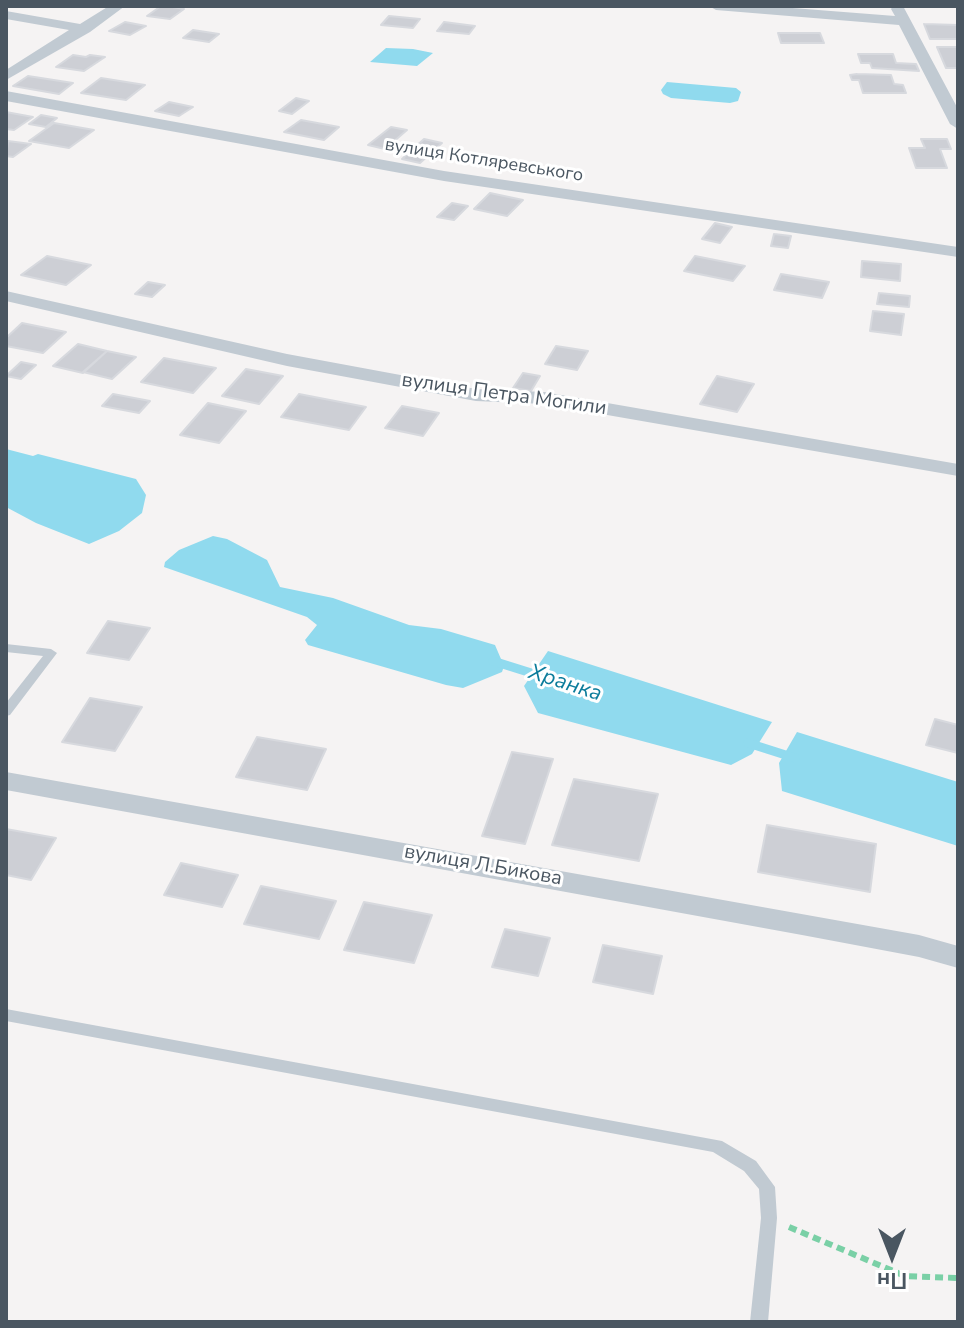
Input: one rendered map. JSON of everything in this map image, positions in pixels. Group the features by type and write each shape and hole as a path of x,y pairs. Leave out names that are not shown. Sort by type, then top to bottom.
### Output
{"street":[{"path":"6,76 118,6"},
{"path":"716,6 900,14 958,124"},
{"path":"6,15 85,29"},
{"name":"вулиця Котляревського","path":"6,96 444,176 958,252"},
{"name":"вулиця Петра Могили","path":"6,296 287,360 476,395 544,398 958,470"},
{"name":"вулиця Л.Бикова","path":"6,781 802,924 919,946 958,957"}],"lane":[{"path":"6,648 51,653 6,712"},
{"path":"6,1015 716,1146 750,1166 767,1187 769,1218 759,1322"}],"path":[{"path":"769,1218 905,1276 958,1278"}],"water":[{"path":"386,48 433,53 417,66 370,62"},
{"path":"667,82 736,88 741,92 738,101 730,103 671,98 661,90"},
{"path":"6,449 136,479 146,495 142,513 119,531 89,544 36,523 6,507"},
{"path":"213,536 227,539 267,560 280,587 333,598 409,625 441,629 495,645 504,666 502,672 463,688 308,645 305,640 317,625 307,617 164,567 165,562 179,550"},
{"path":"548,651 772,722 752,754 731,765 538,713 524,686"},
{"path":"797,732 958,782 958,846 782,791 779,763"}],"building":[{"path":"161,6 184,9 170,19 147,16"},
{"path":"389,16 420,19 413,28 381,25"},
{"path":"125,22 146,26 130,35 109,31"},
{"path":"444,22 475,26 469,34 437,31"},
{"path":"924,24 958,25 958,39 930,39"},
{"path":"193,30 219,34 209,42 183,38"},
{"path":"778,33 820,33 824,43 781,43"},
{"path":"937,47 958,47 958,68 946,68"},
{"path":"858,54 893,54 896,63 916,64 919,71 872,68 870,63 861,63"},
{"path":"73,55 105,57 84,71 56,67"},
{"path":"850,75 891,75 894,84 903,85 906,93 863,93 859,80 852,80"},
{"path":"28,76 73,83 59,94 13,86"},
{"path":"101,78 145,85 126,100 81,93"},
{"path":"296,98 309,101 292,114 279,111"},
{"path":"169,102 193,107 179,116 155,111"},
{"path":"6,112 33,117 14,130 6,129"},
{"path":"41,115 57,118 46,127 29,124"},
{"path":"301,120 339,127 324,140 284,132"},
{"path":"54,123 94,130 69,148 29,141"},
{"path":"391,127 407,130 385,149 368,145"},
{"path":"424,139 442,143 420,163 402,159"},
{"path":"921,139 947,139 951,149 940,149 947,168 916,168 909,148 925,148"},
{"path":"8,141 31,144 13,157 6,156"},
{"path":"490,193 523,200 507,216 474,209"},
{"path":"452,203 468,206 454,220 437,217"},
{"path":"715,223 732,227 720,243 702,239"},
{"path":"774,234 791,236 788,248 771,246"},
{"path":"47,256 91,265 66,285 21,275"},
{"path":"695,256 745,266 733,281 684,271"},
{"path":"862,261 901,264 900,281 861,277"},
{"path":"781,274 829,282 822,298 774,290"},
{"path":"148,282 165,285 152,297 135,294"},
{"path":"879,293 910,296 909,307 877,304"},
{"path":"873,311 904,314 901,335 870,331"},
{"path":"22,323 66,332 43,353 6,346 6,338"},
{"path":"78,344 107,351 83,373 53,366"},
{"path":"556,346 588,351 577,370 545,364"},
{"path":"107,351 136,357 112,379 83,372"},
{"path":"164,358 216,368 193,393 141,382"},
{"path":"21,362 36,365 21,379 6,376"},
{"path":"246,369 283,376 259,404 222,396"},
{"path":"523,373 540,376 531,391 513,388"},
{"path":"717,376 754,384 737,412 700,404"},
{"path":"113,394 150,401 139,413 102,406"},
{"path":"299,394 366,407 349,430 281,417"},
{"path":"208,403 246,411 219,443 180,435"},
{"path":"402,406 439,413 423,436 385,428"},
{"path":"108,621 150,628 129,660 87,653"},
{"path":"90,698 142,707 115,751 62,742"},
{"path":"935,719 958,725 958,753 926,745"},
{"path":"257,737 326,749 307,790 236,777"},
{"path":"512,752 553,759 525,844 482,836"},
{"path":"574,779 658,794 639,861 552,845"},
{"path":"767,825 876,844 870,892 758,872"},
{"path":"6,829 56,838 31,880 6,875"},
{"path":"181,863 238,875 222,907 164,895"},
{"path":"261,886 336,901 319,939 244,924"},
{"path":"364,902 432,915 414,963 344,950"},
{"path":"505,929 550,938 538,976 492,967"},
{"path":"603,945 662,956 653,994 593,982"}],"waterway":[{"name":"Хранка","path":"493,661 544,677"},
{"name":"Хранка","path":"748,743 795,758"}]}
